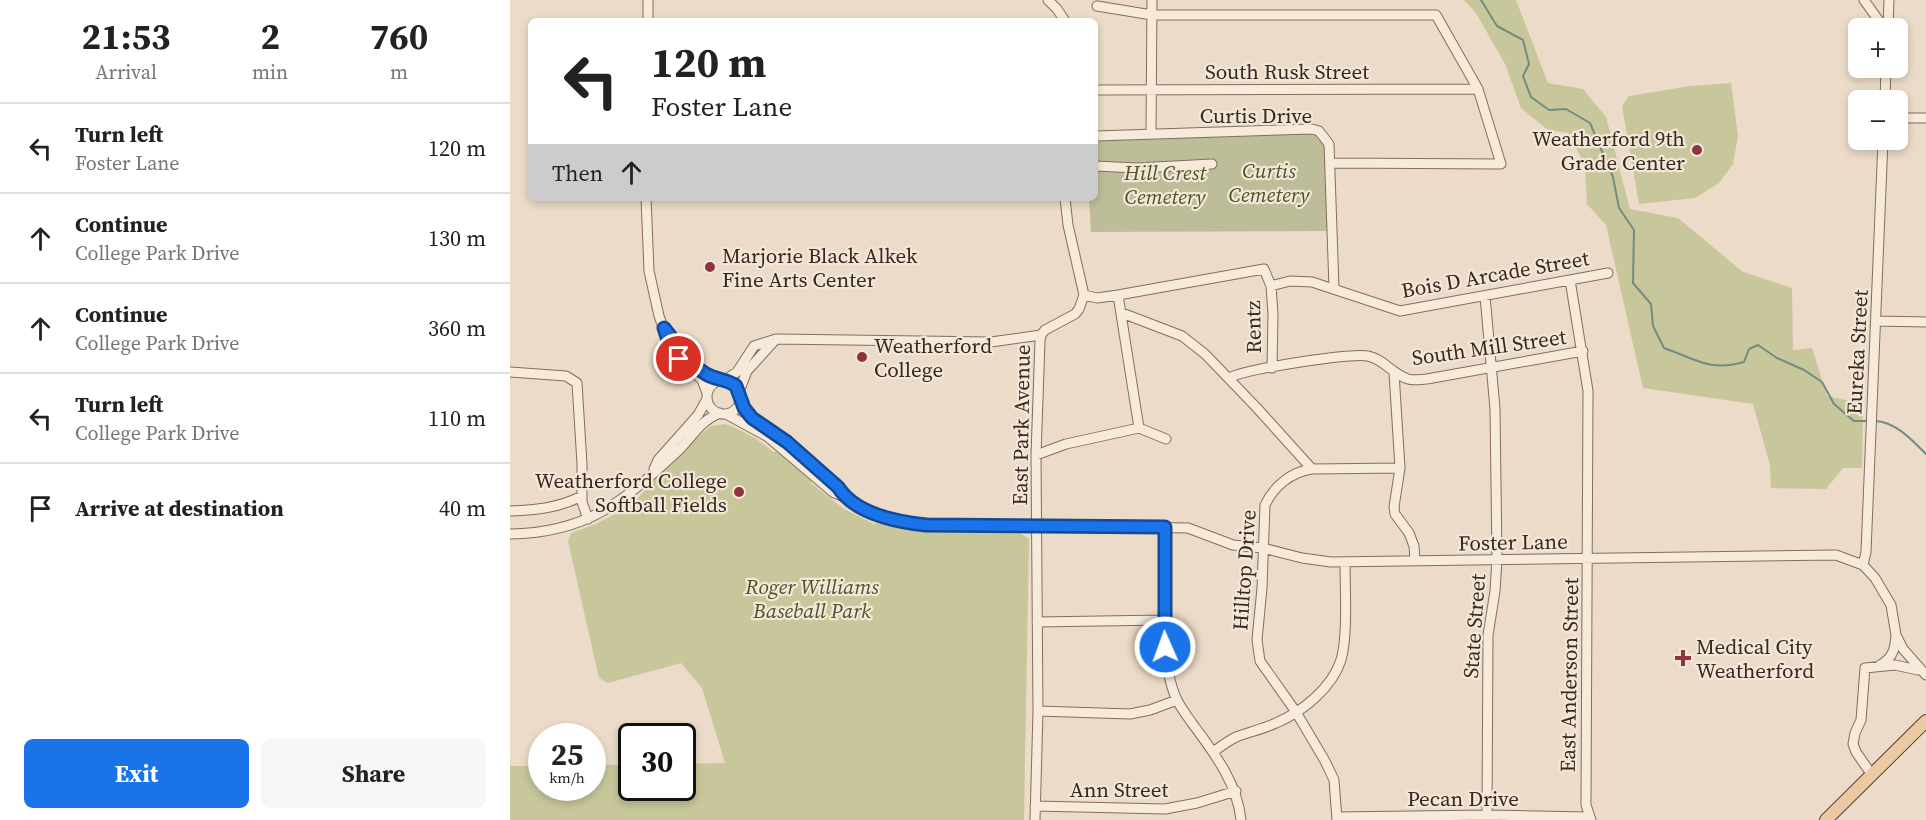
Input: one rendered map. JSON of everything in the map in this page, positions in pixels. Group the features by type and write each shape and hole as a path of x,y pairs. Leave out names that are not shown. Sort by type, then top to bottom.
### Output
{"main road":[{"path":"1826,820 1926,721"}],"street":[{"path":"648,0 648,18"},
{"path":"1048,0 1063,18"},
{"path":"1151,134 1152,0"},
{"path":"1864,0 1878,18"},
{"path":"1887,18 1889,0"},
{"path":"1097,6 1152,15 1436,15 1478,89 1501,164 1331,163"},
{"name":"South Rusk Street","path":"1098,90 1478,89"},
{"path":"1908,118 1926,118"},
{"name":"Curtis Drive","path":"1098,136 1312,129 1319,131 1329,144 1331,163 1334,288"},
{"name":"Eureka Street","path":"1863,565 1866,552 1884,150"},
{"path":"1098,166 1137,168 1212,164"},
{"path":"646,201 651,286 664,328 670,346 684,364 702,380 712,410 768,437 834,493 844,496"},
{"path":"1065,201 1068,225 1084,295 1097,298 1118,296 1264,269 1270,286"},
{"name":"Bois D Arcade Street","path":"1270,286 1290,281 1312,282 1400,310 1608,273"},
{"name":"East Anderson Street","path":"1570,280 1588,391 1586,805 1589,818"},
{"name":"Rentz","path":"1270,286 1274,314 1272,368"},
{"name":"East Park Avenue","path":"1035,820 1038,711 1036,455 1041,334 1075,314 1084,295"},
{"path":"1118,296 1139,428"},
{"name":"State Street","path":"1485,296 1495,408 1497,560 1488,635 1487,815"},
{"path":"1122,313 1182,336 1205,354 1312,469 1400,468"},
{"path":"1877,321 1926,322"},
{"path":"664,328 694,365 709,376 732,383 740,394 744,408 752,418 787,442 838,487 844,496"},
{"path":"652,474 658,460 698,415 715,383 724,381 737,372 754,346 776,339 991,342 1041,334"},
{"path":"510,534 551,531 588,519 613,505 652,474 692,437 706,420 735,409 747,371 776,339"},
{"name":"South Mill Street","path":"1229,378 1272,368 1348,356 1369,356 1383,362 1394,372 1409,380 1427,379 1583,351"},
{"path":"510,372 567,376 577,383 582,496 588,519"},
{"path":"1394,372 1400,468 1394,507 1395,514 1409,533 1414,546 1415,561"},
{"path":"1036,455 1066,444 1139,428 1166,439"},
{"name":"Hilltop Drive","path":"1312,469 1295,473 1270,493 1265,505 1262,588 1257,640 1260,661 1296,712 1326,761 1334,780 1337,819"},
{"path":"510,511 546,509 582,496"},
{"name":"Foster Lane","path":"844,496 865,509 909,523 1165,527 1197,530 1233,545 1263,548 1317,561 1823,554 1836,555 1863,565"},
{"path":"1165,527 1164,620 1170,678 1177,700 1213,752 1236,791 1241,820"},
{"path":"1213,752 1234,738 1276,723 1296,712 1314,699 1331,679 1341,661 1345,562"},
{"path":"1863,565 1887,596 1891,605 1896,635 1891,658 1877,667"},
{"path":"1037,622 1164,620"},
{"path":"1896,635 1903,649 1925,674"},
{"path":"1872,775 1853,744 1861,720 1864,668 1895,665 1910,667 1925,674"},
{"path":"1038,711 1130,714 1150,711 1177,700"},
{"name":"Ann Street","path":"1035,806 1165,809 1197,803 1236,791"},
{"name":"Pecan Drive","path":"1337,819 1487,815 1589,818"}],"green space":[{"path":"1464,0 1516,0 1548,83 1583,89 1606,117 1630,209 1678,218 1743,272 1792,288 1793,350 1812,348 1827,396 1863,404 1862,468 1843,468 1826,489 1771,488 1770,465 1753,404 1643,388 1606,225 1587,204 1585,165 1568,133 1548,130 1521,108 1505,64 1476,13"},
{"path":"1731,83 1738,136 1733,164 1719,183 1695,198 1639,204 1622,106 1629,96 1690,86"},
{"path":"1307,133 1320,138 1326,150 1328,231 1091,232 1089,201 1098,201 1098,141"},
{"name":"Roger Williams Baseball Park","path":"725,424 762,443 773,452 778,451 811,478 811,483 844,509 874,524 911,531 1020,533 1029,539 1024,820 510,820 510,766 528,766 528,801 606,801 606,765 618,765 618,801 696,801 696,764 725,763 702,688 681,663 608,683 599,678 568,541 571,533 596,524 632,505 676,455 711,426"}],"waterway":[{"path":"1481,0 1497,26 1523,40 1529,64 1523,76 1531,97 1549,110 1566,109 1590,123 1613,177 1619,208 1634,230 1633,283 1651,304 1653,326 1664,348 1703,363 1721,366 1744,362 1749,349 1758,345 1822,382 1834,404 1854,421 1869,421"},
{"path":"1875,421 1897,428 1926,454"}],"place":[{"name":"Weatherford 9th Grade Center","path":"1697,150"},
{"name":"Marjorie Black Alkek Fine Arts Center","path":"710,267"},
{"name":"Weatherford College","path":"862,357"},
{"name":"Weatherford College Softball Fields","path":"739,492"},
{"name":"Medical City Weatherford","path":"1683,658"}],"route":[{"path":"679,359 670,346 664,328 694,365 709,376 728,381 736,386 741,403 752,418 787,442 838,487 844,496 865,509 891,519 926,525 1165,527 1165,647"}],"park label":[{"name":"Curtis Cemetery","path":"1269,182"},
{"name":"Hill Crest Cemetery","path":"1165,184"}]}
